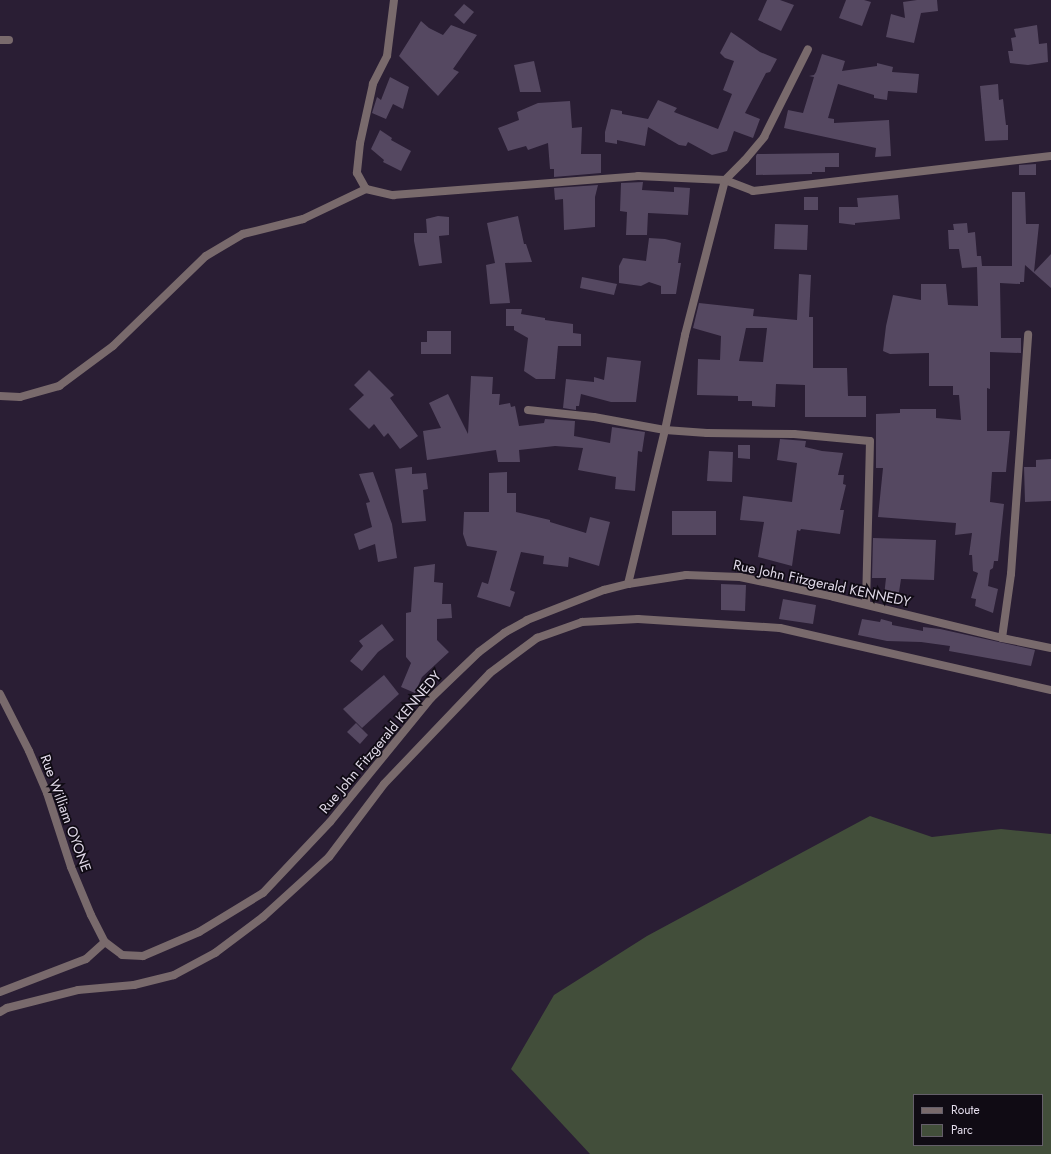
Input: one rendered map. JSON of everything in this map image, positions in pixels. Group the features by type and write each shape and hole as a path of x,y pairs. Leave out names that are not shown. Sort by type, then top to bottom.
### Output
{"street":[{"path":"366,189 357,173 360,143 373,84 387,56 394,0"},
{"path":"0,40 9,40"},
{"path":"628,584 665,430 684,335 725,180 745,160 764,137 808,49"},
{"path":"0,396 20,397 59,386 113,346 206,256 243,234 303,219 366,189 393,196 638,176 725,180 753,191 1051,156"},
{"path":"1002,638 1011,574 1028,335"},
{"path":"528,410 594,417 665,430 706,433 794,434 870,441 866,604"},
{"name":"Rue John Fitzgerald KENNEDY","path":"105,942 122,955 143,956 199,932 264,893 330,822 431,698 479,652 504,633 527,620 604,590 628,584 686,574 740,577 866,604 1002,638 1051,648"},
{"path":"0,1012 7,1008 78,990 134,985 174,975 215,953 263,917 328,857 384,784 490,673 536,638 582,622 638,619 780,628 1051,690"},
{"name":"Rue William OYONE","path":"0,694 32,758 47,793 71,867 91,915 105,942"},
{"path":"0,992 61,970 86,959 105,942"}],"green space":[{"path":"870,816 932,837 1001,829 1051,834 1051,1154 590,1154 511,1069 554,995 647,936"}],"building":[{"path":"767,0 780,0 794,5 781,31 758,20"},
{"path":"846,0 864,0 871,2 862,26 839,18"},
{"path":"937,0 938,11 921,13 914,43 886,37 891,14 905,18 903,2"},
{"path":"464,4 474,12 464,24 454,15"},
{"path":"421,21 429,28 443,35 451,25 477,35 453,69 459,72 438,96 399,56"},
{"path":"1037,25 1039,44 1047,43 1048,62 1028,65 1010,63 1008,51 1013,51 1011,38 1016,37 1014,29"},
{"path":"731,32 760,52 777,59 770,72 766,73 745,113 760,119 753,138 734,131 727,151 712,155 688,142 686,146 679,145 648,127 645,146 617,140 617,144 605,142 605,132 611,109 622,111 622,114 648,119 658,100 677,108 674,112 718,129 732,94 723,90 734,61 725,58 720,53"},
{"path":"822,54 845,61 842,71 877,66 877,63 893,67 892,72 919,74 917,93 888,91 887,100 874,98 874,95 838,84 828,118 834,119 834,123 889,120 891,156 875,157 876,148 784,128 788,110 803,113 814,77 809,76 814,75 816,72"},
{"path":"534,61 541,92 520,92 514,65"},
{"path":"390,77 409,87 403,109 393,104 386,119 372,113 377,97 381,100"},
{"path":"998,84 999,100 1003,99 1006,125 1008,125 1008,140 985,141 980,86"},
{"path":"570,101 572,128 582,127 581,154 601,154 601,173 554,177 554,169 550,169 548,143 528,150 526,146 508,151 498,128 519,120 517,112 538,103"},
{"path":"380,130 392,138 391,140 411,151 401,171 383,162 384,160 371,149"},
{"path":"839,153 839,167 825,167 825,172 812,172 812,174 756,175 757,154"},
{"path":"1036,164 1036,175 1019,175 1019,165"},
{"path":"643,182 642,190 674,192 674,187 690,188 688,215 648,213 647,235 626,235 627,212 620,211 621,183"},
{"path":"598,185 595,197 595,227 564,230 563,199 555,200 554,188"},
{"path":"1012,192 1025,192 1026,224 1039,224 1034,272 1051,254 1051,288 1025,265 1024,282 1020,282 1020,284 1000,283 1001,338 1021,338 1021,353 990,352 990,389 987,388 987,431 1010,431 1006,472 992,472 990,502 1004,504 998,561 994,561 993,568 990,570 988,586 998,589 993,613 975,606 976,599 971,598 978,573 973,571 972,555 969,555 972,533 955,535 956,523 878,517 883,468 876,468 876,414 900,413 900,409 936,409 936,418 961,420 959,395 953,395 953,386 929,386 929,353 890,354 883,351 886,326 893,295 921,300 921,284 946,284 948,305 978,306 977,267 962,268 959,249 949,249 948,230 954,230 953,224 967,223 968,233 975,232 977,256 981,256 982,266 1012,266"},
{"path":"898,195 900,219 855,223 855,225 839,223 839,207 858,207 857,198"},
{"path":"804,197 818,197 818,210 804,210"},
{"path":"438,216 449,217 449,235 439,236 442,263 419,266 414,233 427,233 426,219"},
{"path":"518,216 524,244 526,244 532,262 505,263 510,303 490,304 486,265 495,263 487,223"},
{"path":"775,224 808,225 807,250 774,249"},
{"path":"649,238 665,239 681,243 678,263 681,263 676,294 661,294 661,286 649,282 641,286 619,283 619,266 623,258 646,261"},
{"path":"799,274 811,275 809,317 813,317 813,368 847,368 848,396 866,396 866,417 805,417 805,385 776,384 775,407 752,406 752,401 738,401 738,396 697,395 698,359 720,360 721,336 693,328 699,303 754,309 753,316 797,320","holes":["746,328 767,328 763,362 739,361"]},
{"path":"582,277 617,284 614,295 580,288"},
{"path":"506,309 522,309 521,314 545,318 545,320 573,324 573,333 581,334 581,346 558,346 555,379 536,379 524,371 528,338 514,330 514,326 506,326"},
{"path":"427,331 451,331 451,354 421,354 421,342 427,342"},
{"path":"607,357 641,361 636,402 611,402 581,394 579,406 576,406 576,410 563,408 566,379 594,382 594,377 604,380"},
{"path":"369,370 394,395 390,398 418,436 400,449 388,433 384,437 374,424 369,429 349,409 364,395 354,385"},
{"path":"471,376 493,377 492,394 500,394 499,405 510,403 511,407 515,406 519,426 544,423 545,419 575,421 574,436 610,443 612,427 645,432 642,452 638,451 635,491 615,489 616,477 578,470 583,448 555,446 519,450 520,462 498,462 496,450 427,460 423,431 441,428 429,403 448,394 468,434"},
{"path":"780,439 806,441 805,447 822,451 843,453 838,475 844,475 843,484 846,485 840,510 844,510 840,534 801,529 800,531 797,530 792,566 758,557 764,522 740,520 743,496 792,502 797,463 777,460"},
{"path":"738,445 750,445 750,459 738,458"},
{"path":"709,451 733,452 732,482 707,481"},
{"path":"1051,459 1051,501 1025,502 1024,467 1036,467 1036,460"},
{"path":"412,467 412,474 426,473 428,489 423,490 426,521 402,523 395,469"},
{"path":"373,472 392,524 397,558 378,562 375,544 359,550 354,534 372,527 366,503 370,502 359,474"},
{"path":"507,472 507,493 516,493 516,512 550,520 550,522 586,533 590,517 610,522 599,566 569,557 568,567 543,564 544,556 521,552 510,590 515,592 510,607 477,597 482,582 488,584 497,551 467,546 463,534 464,512 489,512 489,473"},
{"path":"672,511 716,511 716,535 672,535"},
{"path":"873,538 936,540 934,580 901,579 898,599 884,596 886,578 872,578"},
{"path":"435,564 434,582 443,583 442,604 451,604 452,618 437,619 437,640 449,652 422,677 415,693 401,687 411,663 406,657 406,613 411,612 414,567"},
{"path":"721,584 746,585 745,611 721,610"},
{"path":"783,599 816,605 813,624 779,619"},
{"path":"862,619 880,622 881,619 892,622 892,625 923,631 923,627 940,629 1035,650 1031,666 949,651 950,646 921,642 887,641 858,635"},
{"path":"382,624 394,640 378,652 362,671 350,661 363,646 359,641"},
{"path":"384,675 399,694 362,728 343,709"},
{"path":"356,723 368,735 360,744 347,732"}]}
